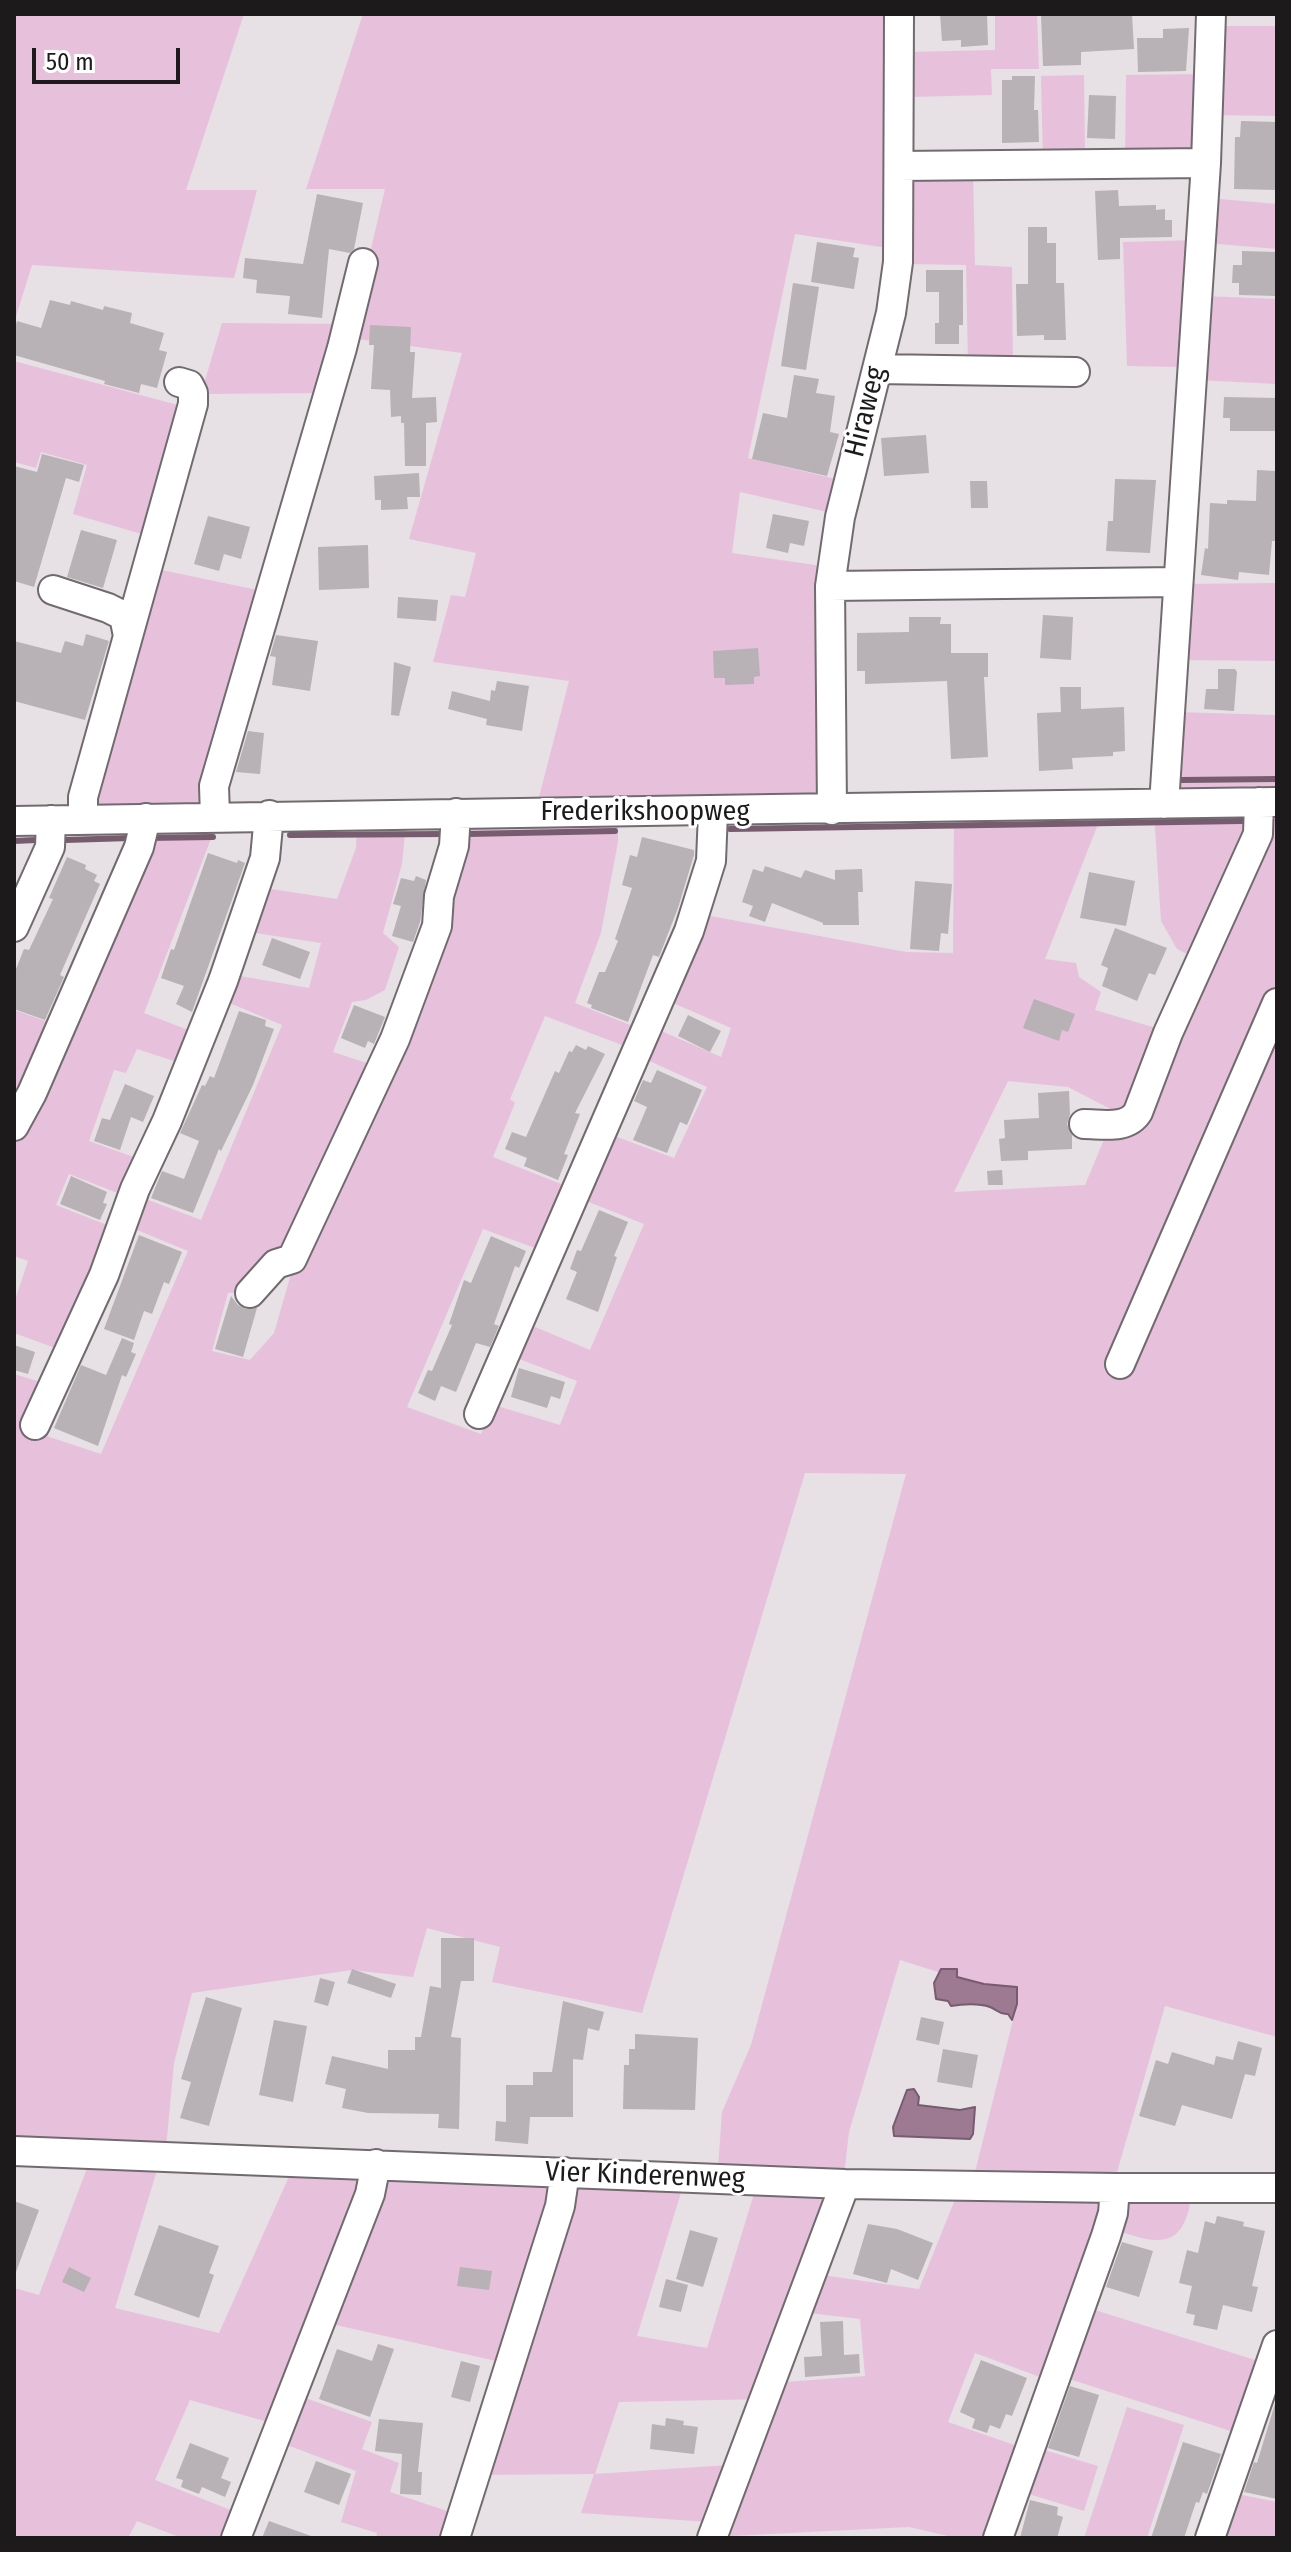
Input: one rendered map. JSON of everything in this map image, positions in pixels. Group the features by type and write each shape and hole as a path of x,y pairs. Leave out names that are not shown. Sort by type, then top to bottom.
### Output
{"street":[{"name":"Hiraweg","path":"832,810 830,586 840,517 891,313 898,262 899,14"},
{"path":"1164,804 1206,163 1211,14"},
{"path":"899,166 1206,163"},
{"path":"215,816 214,786 342,348 363,263"},
{"path":"877,369 1075,372"},
{"path":"83,819 83,797 193,404 189,385 179,382"},
{"path":"830,586 1178,582"},
{"path":"53,590 124,616 128,636"},
{"path":"1084,1124 1124,1124 1138,1112 1168,1033 1258,834 1268,802"},
{"name":"Frederikshoopweg","path":"14,821 1268,802"},
{"path":"479,1414 689,931 711,861 713,812"},
{"path":"250,1293 276,1264 292,1259 395,1039 437,926 439,896 454,846 456,813"},
{"path":"35,1425 104,1275 135,1189 167,1121 223,981 265,858 269,815"},
{"path":"14,1126 139,847 146,818"},
{"path":"14,927 50,847 51,820"},
{"path":"1120,1364 1277,1003"},
{"name":"Vier Kinderenweg","path":"14,2151 845,2184 1277,2188"},
{"path":"236,2538 370,2194 376,2164"},
{"path":"455,2538 560,2206 565,2172"},
{"path":"712,2538 845,2184"},
{"path":"998,2538 1106,2236 1113,2213 1115,2188"},
{"path":"1210,2538 1277,2345"}],"shaded area":[{"path":"14,14 244,14 186,190 257,190 234,278 32,265 14,323"},
{"path":"363,14 893,14 888,248 795,234 748,458 840,480 832,513 740,492 732,553 822,566 821,791 816,797 537,805 569,681 433,662 451,595 465,597 476,553 409,539 462,353 350,338 385,189 306,189"},
{"path":"995,14 1037,14 1039,69 991,69 992,95 910,97 909,52 995,50"},
{"path":"1215,26 1277,26 1277,116 1213,115"},
{"path":"1204,74 1203,160 1125,160 1126,75"},
{"path":"1084,75 1085,161 1043,162 1041,76"},
{"path":"973,171 975,265 1012,267 1013,366 968,365 966,265 909,264 910,178"},
{"path":"1208,198 1277,204 1277,249 1207,243"},
{"path":"1197,240 1184,363 1179,367 1127,366 1123,242"},
{"path":"1204,296 1277,299 1277,384 1197,380"},
{"path":"222,323 343,324 325,393 201,394"},
{"path":"14,361 189,408 152,537 73,514 87,465 41,452 36,468 14,462"},
{"path":"152,568 267,592 204,807 90,809"},
{"path":"1277,583 1277,661 1179,660 1183,584"},
{"path":"1277,686 1277,794 1177,795 1175,712 1275,715"},
{"path":"1277,811 1277,2037 1165,2006 1115,2179 974,2176 1017,2004 1017,1987 984,1984 957,1977 956,1969 938,1972 900,1960 849,2132 844,2175 718,2169 722,2112 751,2045 906,1474 805,1473 642,2013 492,1982 500,1947 427,1928 413,1977 352,1970 192,1993 174,2063 166,2148 14,2141 14,1374 44,1383 25,1429 101,1454 188,1251 127,1226 138,1196 201,1220 282,1025 225,1001 234,975 309,988 321,943 249,932 264,888 337,899 356,848 357,824 406,824 402,864 383,933 399,947 385,990 366,1000 352,1002 333,1052 379,1067 290,1257 273,1262 246,1292 228,1293 212,1351 250,1360 274,1333 295,1260 398,1040 433,945 438,944 456,859 467,842 465,827 469,822 618,821 618,842 601,933 575,1003 638,1028 630,1048 545,1016 510,1099 515,1103 493,1157 571,1188 543,1251 483,1229 407,1407 481,1434 494,1405 560,1425 577,1381 514,1357 528,1324 590,1350 644,1224 579,1198 609,1134 674,1158 707,1087 645,1059 659,1030 721,1057 731,1028 666,1000 705,915 906,952 953,953 954,818 1102,814 1045,959 1076,963 1079,977 1101,992 1095,1010 1166,1031 1134,1112 1126,1117 1068,1087 1008,1081 954,1192 1085,1185 1108,1130 1129,1129 1139,1118 1171,1035 1264,833 1265,812"},
{"path":"1255,812 1199,955 1177,949 1161,921 1154,813"},
{"path":"217,823 144,1013 196,1033 183,1064 137,1049 126,1073 114,1070 89,1141 142,1160 125,1196 69,1174 56,1205 112,1227 58,1349 14,1333 14,1303 28,1261 14,1256 14,1133 151,827"},
{"path":"14,1010 57,1025 14,1119"},
{"path":"941,1969 957,1969 957,1977 984,1984 1017,1987 1017,2004 1012,2020 1008,2014 986,2006 951,2006 948,2001 936,1999 934,1983"},
{"path":"914,2089 919,2097 918,2105 960,2110 975,2107 970,2139 894,2136 893,2127 907,2090"},
{"path":"89,2163 158,2167 115,2308 219,2333 291,2172 364,2173 275,2424 190,2400 155,2480 238,2513 229,2538 182,2538 137,2521 128,2538 14,2538 14,2288 39,2295"},
{"path":"385,2175 557,2186 505,2363 327,2323"},
{"path":"683,2186 637,2336 707,2348 756,2187 835,2192 767,2399 619,2402 595,2474 743,2464 722,2523 581,2513 594,2474 480,2475 570,2187"},
{"path":"956,2197 1108,2197 1048,2380 975,2353 948,2422 1023,2448 991,2538 957,2538 909,2527 730,2536 785,2382 865,2376 860,2319 809,2313 822,2275 919,2289"},
{"path":"1121,2197 1190,2199 1190,2206 1181,2229 1173,2236 1145,2239 1113,2229"},
{"path":"1085,2307 1265,2363 1240,2434 1063,2377"},
{"path":"297,2395 372,2422 362,2449 399,2463 390,2492 456,2514 449,2538 376,2538 377,2533 341,2522 356,2471 279,2442"},
{"path":"1127,2407 1184,2425 1147,2538 1084,2538"},
{"path":"1034,2447 1098,2466 1084,2511 1019,2491"},
{"path":"1232,2493 1277,2502 1277,2538 1217,2538"}],"building":[{"path":"940,14 987,14 988,45 961,47 961,40 942,41"},
{"path":"1132,14 1134,49 1081,52 1081,65 1043,66 1041,15"},
{"path":"1189,28 1186,71 1138,72 1137,38 1163,38 1163,29"},
{"path":"1012,76 1035,76 1034,110 1038,110 1039,142 1002,143 1002,80 1012,80"},
{"path":"1089,95 1116,96 1115,139 1087,138"},
{"path":"1241,121 1277,122 1277,190 1234,189 1235,137 1240,137"},
{"path":"1118,190 1119,206 1156,205 1156,210 1165,209 1165,220 1172,220 1172,237 1120,238 1120,259 1098,260 1095,191"},
{"path":"317,194 363,203 354,249 350,253 329,249 322,318 288,314 290,296 256,293 257,280 243,278 245,258 303,264"},
{"path":"1028,227 1047,227 1047,243 1056,243 1056,283 1064,283 1066,340 1044,340 1044,335 1017,336 1016,284 1028,284"},
{"path":"817,242 855,248 853,257 859,258 854,289 811,282"},
{"path":"1242,251 1277,252 1277,296 1239,295 1239,283 1232,283 1233,265 1242,265"},
{"path":"926,270 963,270 963,325 959,325 959,344 935,344 939,292 926,292"},
{"path":"793,283 819,287 806,370 781,366"},
{"path":"50,300 70,305 71,301 103,310 104,306 132,313 130,323 164,333 159,350 167,352 157,388 141,384 139,393 14,355 17,321 41,328"},
{"path":"370,325 411,327 410,352 415,352 412,398 436,397 437,422 426,423 426,466 405,466 404,423 401,423 401,416 391,417 390,390 371,389 374,345 369,345"},
{"path":"794,375 819,379 816,393 835,396 830,432 839,434 827,476 752,459 763,413 787,418"},
{"path":"1224,397 1277,398 1277,431 1230,431 1230,418 1223,418"},
{"path":"926,435 929,473 884,476 881,438"},
{"path":"42,454 84,465 79,482 66,478 34,587 14,581 14,466 37,472"},
{"path":"1257,470 1277,471 1275,541 1272,541 1269,575 1239,572 1238,580 1201,575 1205,548 1208,549 1210,503 1256,501"},
{"path":"419,473 420,497 407,497 408,509 381,510 381,500 375,500 374,476"},
{"path":"1115,479 1156,480 1150,553 1106,551 1108,521 1113,521"},
{"path":"970,481 987,481 988,508 971,508"},
{"path":"773,514 809,521 804,546 790,543 788,553 766,548"},
{"path":"208,516 250,527 241,559 224,554 219,571 194,564"},
{"path":"81,530 117,540 103,588 67,577"},
{"path":"368,545 369,588 319,590 318,547"},
{"path":"398,597 438,600 436,621 397,618"},
{"path":"1043,615 1073,617 1071,660 1040,658"},
{"path":"909,617 941,617 940,624 951,624 951,653 988,653 988,677 984,677 988,757 951,759 947,681 865,684 865,671 857,671 857,633 909,632"},
{"path":"86,634 109,641 85,720 14,701 14,641 61,653 65,641 83,646"},
{"path":"276,635 318,641 310,691 272,685 276,657 270,656"},
{"path":"758,648 760,676 754,677 754,684 725,685 725,678 714,678 713,651"},
{"path":"394,662 411,667 399,716 391,715"},
{"path":"1218,669 1235,669 1237,672 1234,711 1204,709 1206,689 1218,689"},
{"path":"497,681 529,686 522,731 486,725 487,719 448,709 452,691 490,701 491,690 495,691"},
{"path":"1060,687 1081,687 1081,709 1124,707 1125,751 1113,752 1113,756 1072,758 1073,769 1039,771 1037,713 1061,712"},
{"path":"248,731 264,733 260,774 236,772"},
{"path":"642,837 694,850 694,855 659,957 653,955 628,1022 591,1008 592,1005 587,1003 599,972 605,972 618,941 615,939 632,888 622,885 630,855 637,857"},
{"path":"208,853 245,863 192,1012 176,1004 184,986 161,978"},
{"path":"67,857 86,865 85,869 97,875 94,881 100,884 60,975 64,977 45,1020 14,1009 14,974 24,949 29,950 53,899 49,898"},
{"path":"765,866 801,878 805,870 835,880 835,870 862,869 863,892 858,892 859,925 823,925 772,903 765,922 749,916 753,906 742,902 753,869 763,872"},
{"path":"1089,872 1135,881 1126,926 1080,918"},
{"path":"416,876 426,880 420,922 413,942 392,936 401,906 393,904 401,878 414,881"},
{"path":"915,881 952,884 948,934 941,933 939,951 910,949"},
{"path":"1115,928 1167,948 1155,975 1149,973 1137,1001 1102,986 1108,968 1101,965"},
{"path":"272,938 310,952 300,979 262,965"},
{"path":"1034,999 1075,1014 1068,1032 1062,1030 1059,1041 1023,1028"},
{"path":"354,1005 385,1017 374,1044 368,1041 365,1048 341,1038"},
{"path":"239,1011 266,1020 265,1026 274,1029 253,1085 221,1151 219,1149 193,1213 151,1198 162,1171 184,1179 199,1141 180,1133 202,1085 205,1086 210,1076 214,1078"},
{"path":"688,1015 721,1031 710,1052 678,1036"},
{"path":"576,1045 586,1050 588,1046 605,1054 575,1113 580,1114 564,1154 568,1155 558,1180 524,1166 527,1158 505,1149 512,1132 526,1137 555,1071 559,1073 569,1051 572,1052"},
{"path":"657,1070 702,1090 687,1125 680,1122 667,1153 633,1140 647,1107 634,1101 643,1080 651,1083"},
{"path":"125,1084 154,1096 143,1122 131,1117 120,1150 94,1141 102,1118 110,1120"},
{"path":"1069,1091 1067,1124 1072,1135 1072,1149 1028,1151 1028,1160 1001,1161 999,1139 1005,1138 1004,1120 1039,1118 1038,1093"},
{"path":"1002,1170 1003,1185 988,1185 987,1171"},
{"path":"71,1176 107,1192 103,1203 107,1204 100,1220 60,1204"},
{"path":"599,1210 628,1222 614,1256 617,1257 598,1312 566,1299 577,1272 570,1269 577,1250 581,1251"},
{"path":"139,1235 182,1252 169,1284 164,1282 152,1314 144,1311 134,1340 104,1329"},
{"path":"491,1236 526,1251 519,1268 515,1266 494,1324 499,1326 490,1347 476,1343 456,1392 441,1386 435,1401 418,1393 428,1370 432,1371 452,1325 449,1324 464,1280 471,1283"},
{"path":"231,1296 246,1309 257,1308 243,1357 215,1349"},
{"path":"122,1338 134,1343 131,1352 136,1354 126,1377 122,1375 98,1446 54,1428 81,1365 106,1375"},
{"path":"14,1345 35,1352 28,1374 14,1370"},
{"path":"519,1368 565,1382 560,1399 551,1396 547,1408 511,1397"},
{"path":"441,1938 474,1938 474,1981 461,1981 451,2037 461,2038 459,2129 438,2128 439,2114 368,2113 342,2108 346,2089 325,2084 332,2056 388,2069 388,2050 415,2050 415,2037 421,2037 430,1986 441,1988"},
{"path":"352,1969 396,1984 391,1998 347,1983"},
{"path":"320,1978 335,1982 328,2006 314,2002"},
{"path":"206,1997 242,2008 209,2126 180,2118 191,2082 181,2079"},
{"path":"563,2001 604,2012 599,2031 588,2028 583,2060 573,2059 573,2117 530,2117 528,2144 495,2141 496,2121 506,2122 506,2085 533,2085 533,2072 552,2072"},
{"path":"921,2017 944,2022 939,2045 916,2040"},
{"path":"274,2020 307,2026 293,2102 259,2095"},
{"path":"635,2034 698,2038 695,2110 623,2109 624,2065 629,2065 629,2049 635,2049"},
{"path":"1238,2041 1262,2048 1255,2076 1245,2074 1232,2119 1182,2105 1175,2126 1139,2116 1156,2060 1168,2064 1172,2052 1214,2065 1216,2056 1233,2060"},
{"path":"943,2049 978,2055 972,2088 937,2082"},
{"path":"14,2201 39,2210 16,2272 14,2272"},
{"path":"1217,2216 1265,2231 1252,2286 1258,2287 1252,2312 1223,2305 1217,2330 1193,2325 1195,2315 1186,2313 1192,2286 1179,2283 1187,2250 1198,2253 1205,2221 1215,2224"},
{"path":"868,2224 897,2229 933,2243 918,2280 891,2269 887,2283 853,2274"},
{"path":"159,2225 219,2246 209,2273 214,2275 199,2318 134,2295"},
{"path":"690,2230 718,2238 703,2287 676,2279"},
{"path":"1122,2242 1153,2251 1139,2297 1106,2287"},
{"path":"69,2267 91,2278 84,2292 62,2282"},
{"path":"460,2267 492,2271 489,2290 457,2286"},
{"path":"666,2279 688,2285 681,2312 659,2307"},
{"path":"843,2321 844,2355 859,2354 860,2373 805,2377 804,2357 822,2356 820,2322"},
{"path":"378,2344 394,2349 370,2417 319,2399 337,2349 372,2361"},
{"path":"981,2360 1027,2378 1012,2416 1006,2414 1000,2429 990,2425 987,2433 972,2428 975,2419 960,2412"},
{"path":"461,2361 480,2366 470,2402 451,2397"},
{"path":"1070,2386 1099,2395 1079,2457 1048,2448"},
{"path":"1277,2397 1277,2499 1244,2492 1254,2462 1257,2463"},
{"path":"666,2418 698,2427 694,2454 650,2449 652,2424 665,2426"},
{"path":"379,2419 423,2423 418,2472 422,2472 421,2495 400,2494 402,2454 375,2451"},
{"path":"1183,2442 1221,2454 1207,2494 1203,2492 1199,2503 1196,2502 1184,2538 1151,2538"},
{"path":"190,2443 229,2458 221,2478 231,2482 225,2497 202,2487 199,2494 181,2487 183,2480 176,2478"},
{"path":"316,2461 351,2474 339,2505 304,2492"},
{"path":"1030,2500 1058,2507 1057,2515 1063,2517 1057,2538 1020,2538"},
{"path":"269,2521 311,2536 311,2538 262,2538"}],"waterway":[{"path":"1181,780 1277,779"},
{"path":"730,829 1242,821"},
{"path":"468,834 615,831"},
{"path":"290,835 446,834"},
{"path":"148,838 213,837"},
{"path":"65,840 131,838"},
{"path":"14,841 36,840"}]}
